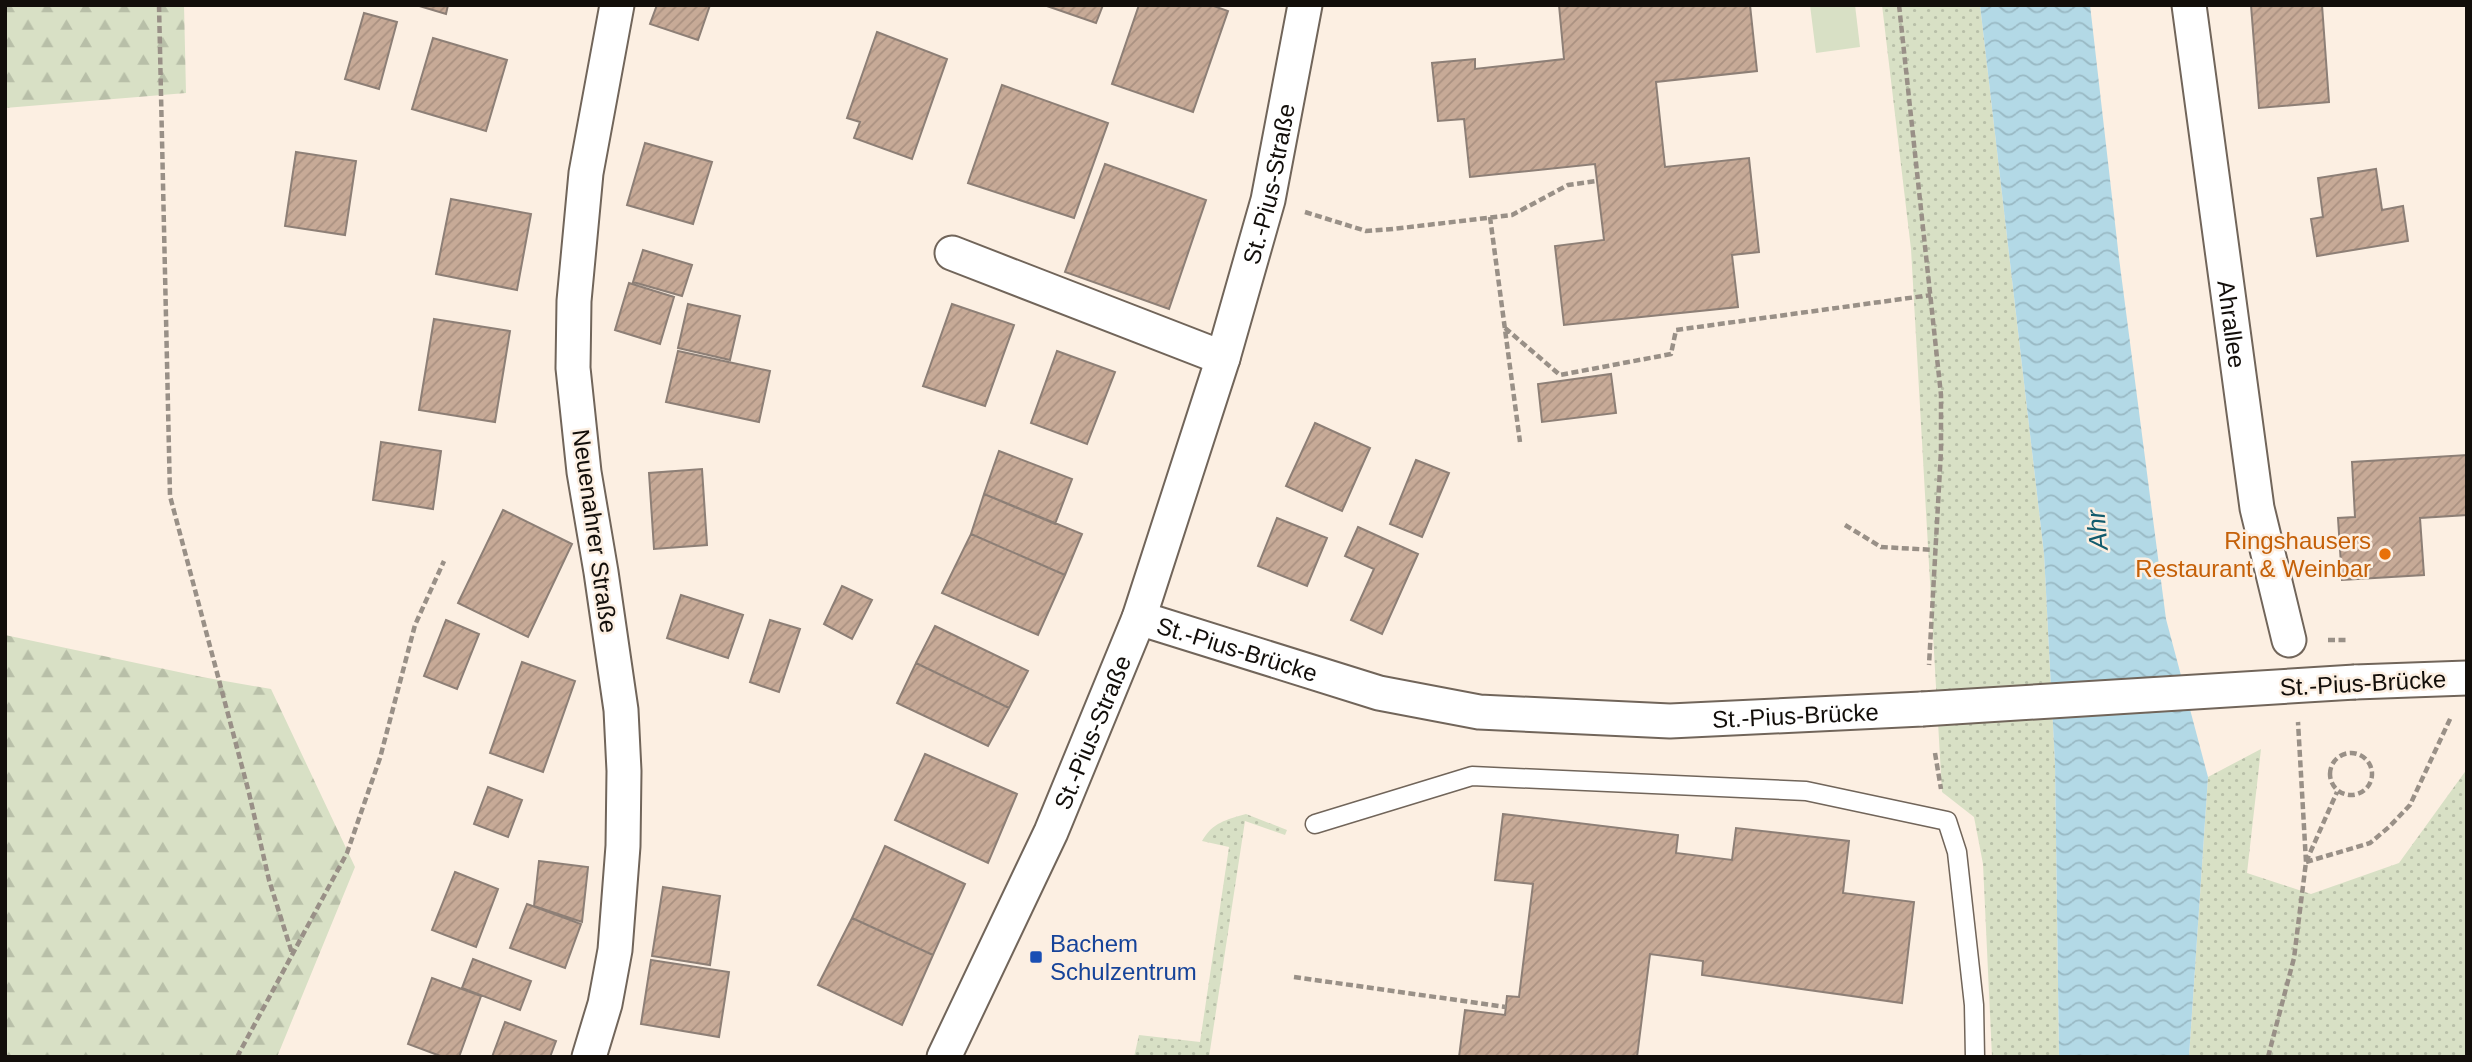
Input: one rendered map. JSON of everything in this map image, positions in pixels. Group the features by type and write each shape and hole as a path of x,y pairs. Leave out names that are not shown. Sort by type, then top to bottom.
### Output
{"street":[{"name":"Neuenahrer Straße","path":"589,1057 605,1004 615,950 624,846 624,771 621,710 584,472 573,368 574,328 586,173 617,5"},
{"name":"St.-Pius-Straße","path":"944,1057 1051,832 1139,618 1223,358 1268,200 1305,5"},
{"name":"Ahrallee","path":"2189,5 2257,508 2289,640"},
{"path":"952,253 1223,358"},
{"name":"St.-Pius-Brücke","path":"1139,618 1378,694 1479,712 1670,721 2461,678"}],"lane":[{"path":"1315,824 1472,776 1806,791 1947,821 1957,852 1974,1005 1975,1057"}],"path":[{"path":"159,5 170,496 249,793 269,880 292,953"},
{"path":"1899,5 1941,395 1941,451 1929,665"},
{"path":"1268,200 1366,231 1512,215 1568,185 1597,181"},
{"path":"1490,217 1520,442"},
{"path":"1505,328 1560,375 1671,354 1676,330 1931,295"},
{"path":"1845,525 1881,547 1935,550"},
{"path":"237,1057 347,853 380,758 415,625 444,561"},
{"path":"2306,862 2370,843 2410,805 2450,722 2461,678"},
{"path":"2268,1057 2294,958 2306,862 2298,718"},
{"path":"2344,753 2361,755 2369,761 2373,773 2365,792 2352,797 2337,792 2329,780 2329,771 2336,758 2344,753"},
{"path":"2306,862 2337,792"},
{"path":"1294,977 1506,1007"}],"green space":[{"path":"5,5 184,5 186,93 5,108"},
{"path":"1810,5 1855,5 1860,47 1816,53"},
{"path":"1882,5 1980,5 2044,554 2055,764 2059,1057 1992,1057 1983,864 1974,817 1942,792 1911,249"},
{"path":"5,635 271,689 355,867 277,1057 5,1057"},
{"path":"2261,749 2247,873 2311,894 2399,863 2467,769 2467,1057 2189,1057 2208,777"},
{"path":"1246,814 1287,830 1285,835 1245,821 1209,1057 1134,1057 1139,1035 1200,1042 1229,847 1202,841 1215,826"}],"water":[{"name":"Ahr","path":"1980,5 2090,5 2119,258 2166,619 2208,777 2189,1057 2059,1057 2055,764 2044,554"}],"building":[{"path":"416,5 448,5 446,14"},
{"path":"657,5 710,5 698,40 650,24"},
{"path":"1044,5 1103,5 1096,23"},
{"path":"1139,5 1211,5 1228,11 1193,112 1112,84"},
{"path":"1559,5 1750,5 1757,71 1656,82 1665,167 1749,158 1759,252 1732,255 1738,307 1564,325 1555,246 1604,240 1595,164 1470,177 1464,119 1438,121 1432,63 1475,59 1475,69 1564,59"},
{"path":"2251,5 2322,5 2329,102 2259,108"},
{"path":"364,13 397,22 379,89 345,79"},
{"path":"877,32 947,59 912,159 854,138 860,122 847,118"},
{"path":"433,38 507,60 486,131 412,109"},
{"path":"1002,85 1108,123 1074,218 968,183"},
{"path":"645,143 712,162 693,224 627,205"},
{"path":"296,152 356,161 345,235 285,226"},
{"path":"1105,164 1206,200 1169,309 1065,272"},
{"path":"2376,169 2382,210 2403,206 2408,241 2317,256 2311,219 2323,217 2318,178"},
{"path":"451,199 531,214 517,290 436,274"},
{"path":"643,250 692,265 682,296 633,282"},
{"path":"629,283 674,297 660,344 615,330"},
{"path":"688,304 740,316 730,360 678,348"},
{"path":"952,304 1014,325 985,406 923,386"},
{"path":"434,319 510,331 495,422 419,410"},
{"path":"678,351 770,371 759,422 666,402"},
{"path":"1057,351 1115,372 1087,444 1031,423"},
{"path":"1611,374 1616,413 1542,422 1538,384"},
{"path":"1315,423 1370,448 1342,511 1286,486"},
{"path":"381,442 441,451 433,509 373,500"},
{"path":"999,451 1072,479 1055,524 984,494"},
{"path":"2467,455 2467,515 2420,518 2424,575 2342,580 2338,518 2355,517 2352,462"},
{"path":"1416,460 1449,473 1422,537 1390,524"},
{"path":"702,469 707,545 654,549 649,473"},
{"path":"984,494 1082,534 1065,575 971,534"},
{"path":"503,510 572,544 528,637 458,603"},
{"path":"1277,518 1327,538 1307,586 1258,566"},
{"path":"1358,527 1418,554 1382,634 1351,620 1374,569 1345,556"},
{"path":"971,534 1065,575 1038,635 942,593"},
{"path":"842,586 872,600 852,639 824,624"},
{"path":"681,595 743,615 728,658 667,638"},
{"path":"446,620 479,634 457,689 424,676"},
{"path":"770,620 800,629 779,692 750,682"},
{"path":"935,626 1028,671 1009,708 916,663"},
{"path":"522,662 575,681 543,772 490,753"},
{"path":"916,663 1009,708 988,746 897,703"},
{"path":"925,754 1017,794 988,863 895,820"},
{"path":"488,787 522,800 508,837 474,824"},
{"path":"1503,814 1678,835 1676,853 1732,860 1736,828 1849,841 1843,893 1914,902 1902,1003 1702,975 1703,961 1650,954 1637,1057 1459,1057 1465,1010 1505,1015 1507,996 1519,997 1533,884 1495,880"},
{"path":"885,846 965,884 933,955 852,918"},
{"path":"539,861 588,867 582,922 534,906"},
{"path":"455,872 498,889 476,947 432,930"},
{"path":"663,887 720,896 710,965 652,956"},
{"path":"527,904 581,924 565,968 510,948"},
{"path":"852,918 933,955 902,1025 818,985"},
{"path":"473,959 531,981 520,1010 462,988"},
{"path":"651,960 729,972 719,1037 641,1024"},
{"path":"432,978 481,996 459,1057 443,1057 408,1044"},
{"path":"505,1022 556,1041 550,1057 492,1057"}],"place":[{"name":"Ringshausers Restaurant & Weinbar","path":"2385,554"},
{"name":"Bachem Schulzentrum","path":"1036,957"}]}
